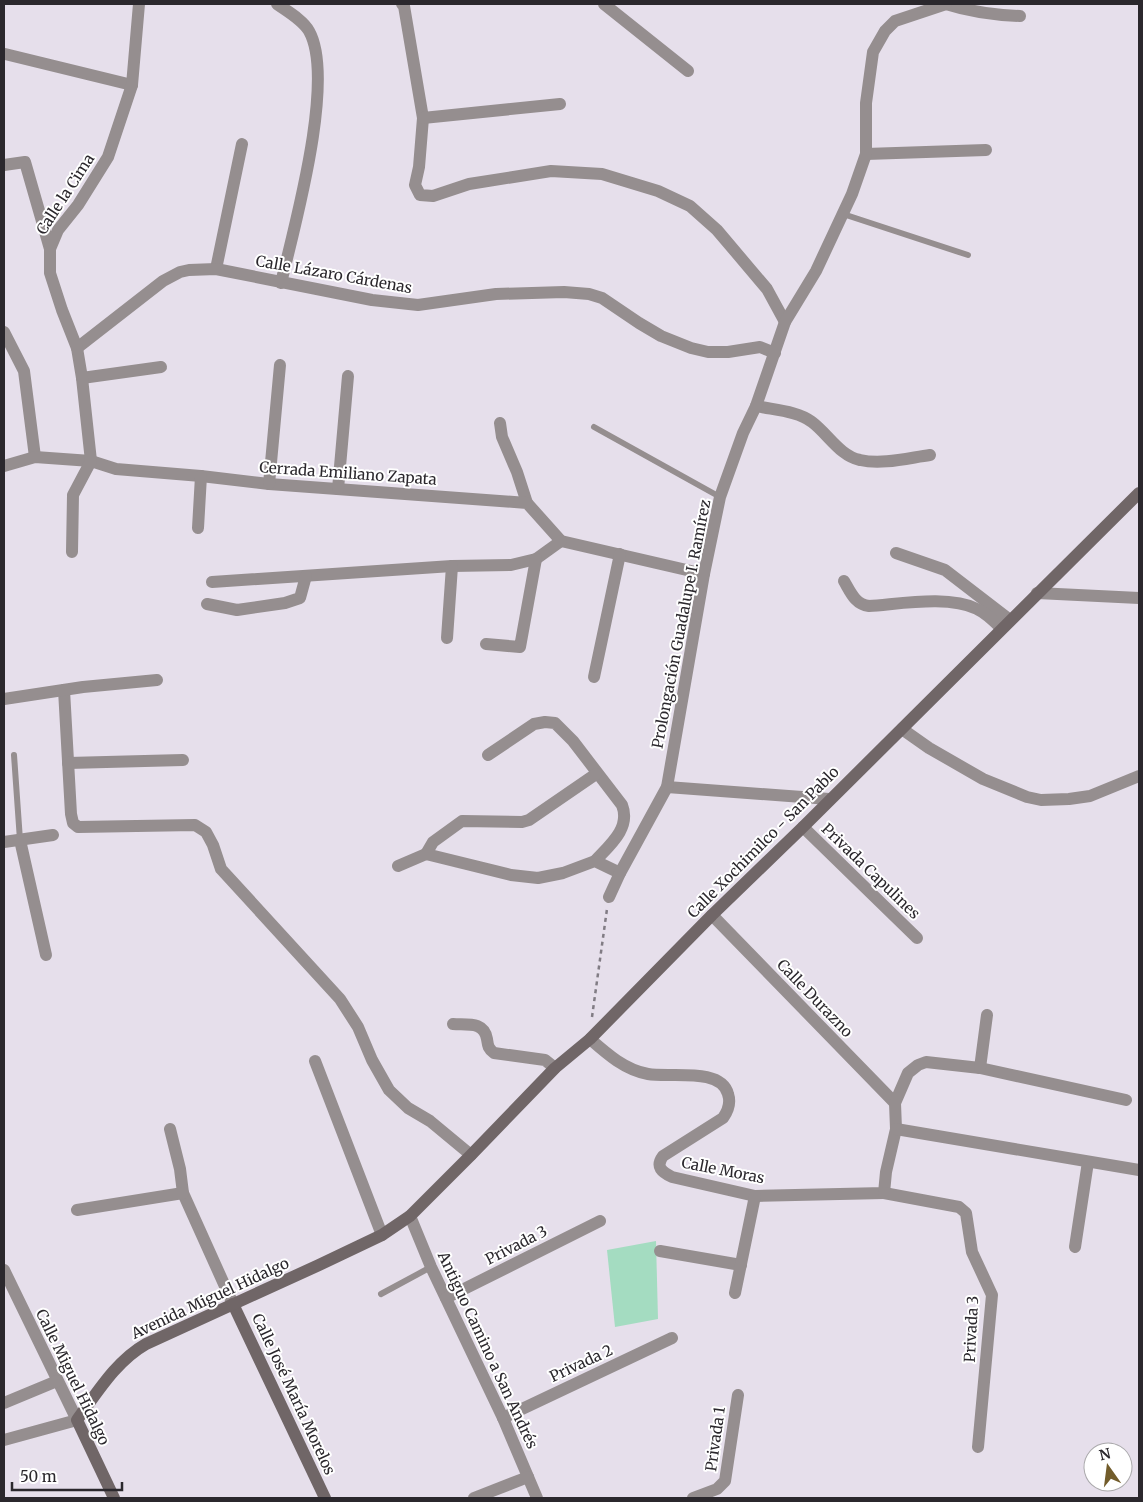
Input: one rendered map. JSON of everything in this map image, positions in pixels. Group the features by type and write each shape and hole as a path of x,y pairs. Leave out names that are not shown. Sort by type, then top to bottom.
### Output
{"main road":[{"name":"Calle Xochimilco - San Pablo","path":"410,1216 555,1068 590,1039 712,915 1139,493"},
{"name":"Avenida Miguel Hidalgo","path":"77,1420 118,1366 132,1351 319,1266 382,1235 410,1216"},
{"name":"Calle José María Morelos","path":"233,1304 325,1498"},
{"name":"Calle Miguel Hidalgo","path":"77,1420 114,1498"}],"street":[{"name":"Calle la Cima","path":"91,461 77,348 50,273 50,249 58,230 78,205 108,157 132,85 138,4"},
{"path":"277,4 308,30 315,48 318,73 311,147 281,283"},
{"path":"404,4 423,118 419,167 415,185 420,195 433,196 469,184 551,171 602,174 658,191 690,206 717,230 767,289 785,322"},
{"path":"604,4 688,71"},
{"path":"946,4 987,14 1020,16"},
{"name":"Prolongación Guadalupe I. Ramírez","path":"609,897 667,788 704,574 720,498 743,434 756,406 785,322 816,271 852,194 866,154 866,103 873,52 885,31 895,21 946,4"},
{"path":"5,54 132,85"},
{"path":"423,118 560,104"},
{"path":"216,269 242,144"},
{"path":"866,154 986,150"},
{"path":"4,164 25,162 50,249"},
{"name":"Calle Lázaro Cárdenas","path":"77,348 163,282 180,272 216,269 372,300 418,305 496,294 564,292 589,294 602,298 662,336 691,348 708,352 728,352 760,347 775,353"},
{"path":"4,332 24,371 35,457 4,466"},
{"path":"269,484 280,365"},
{"path":"82,378 160,366"},
{"path":"338,489 348,376"},
{"path":"756,406 800,416 811,422 839,449 859,460 881,462 930,455"},
{"path":"500,423 502,437 517,472 527,503 561,542 704,574"},
{"name":"Cerrada Emiliano Zapata","path":"35,457 91,461 116,469 269,484 527,503"},
{"path":"72,552 73,495 91,461"},
{"path":"198,528 201,476"},
{"path":"212,582 452,566 511,565 536,558 561,542"},
{"path":"896,552 945,570 1006,624"},
{"path":"594,676 620,554"},
{"path":"486,644 520,647 536,558"},
{"path":"447,638 452,566"},
{"path":"207,604 237,610 286,603 300,598 306,576"},
{"path":"844,581 857,602 862,605 960,603 978,609 1006,624"},
{"path":"1037,593 1139,598"},
{"path":"4,699 83,687 157,680"},
{"path":"64,690 73,823 78,827 195,825 206,832 213,844 221,869 340,999 358,1027 372,1060 389,1090 408,1108 430,1121 471,1155"},
{"path":"426,854 511,876 538,878 564,873 595,861 614,841 624,824 626,815 622,805 596,774 573,741 556,723 534,724 488,755"},
{"path":"902,729 929,748 982,779 1027,797 1041,800 1090,796 1139,776"},
{"path":"68,763 182,760"},
{"path":"398,866 426,854 433,842 462,821 522,822 530,820 596,774"},
{"path":"667,788 829,799"},
{"name":"Privada Capulines","path":"803,827 917,938"},
{"path":"4,842 53,835"},
{"path":"20,840 46,955"},
{"path":"595,861 620,874"},
{"name":"Calle Durazno","path":"712,915 895,1103"},
{"path":"980,1068 987,1015"},
{"path":"453,1024 475,1025 482,1028 486,1032 488,1048 494,1053 545,1060 555,1068"},
{"name":"Calle Moras","path":"590,1039 609,1056 627,1068 648,1074 701,1076 720,1081 727,1088 730,1098 729,1110 723,1118 663,1156 659,1167 662,1172 755,1196 884,1193"},
{"path":"315,1061 382,1235"},
{"path":"884,1193 886,1172 896,1129 895,1103 908,1073 918,1065 926,1062 980,1068 1126,1100"},
{"path":"170,1129 180,1169 183,1193 233,1304"},
{"path":"896,1129 1139,1170"},
{"path":"1075,1247 1088,1162"},
{"path":"77,1210 183,1193"},
{"name":"Privada 3","path":"884,1193 959,1207 966,1213 972,1252 992,1295 978,1446"},
{"path":"735,1293 755,1196"},
{"name":"Antiguo Camino a San Andrés","path":"410,1216 430,1267 503,1418 537,1498"},
{"name":"Privada 3","path":"446,1298 600,1221"},
{"path":"660,1251 741,1265"},
{"name":"Calle Miguel Hidalgo","path":"4,1270 77,1420"},
{"name":"Privada 2","path":"503,1418 672,1338"},
{"path":"4,1403 57,1381"},
{"name":"Privada 1","path":"694,1498 717,1489 725,1481 738,1395"},
{"path":"4,1440 77,1420"},
{"path":"474,1498 528,1477"}],"lane":[{"path":"843,214 968,255"},
{"path":"594,427 720,498"},
{"path":"14,755 20,840"},
{"path":"381,1294 430,1267"}],"path":[{"path":"590,1039 597,974 609,897"}],"green space":[{"path":"656,1241 658,1319 615,1327 607,1250"}]}
